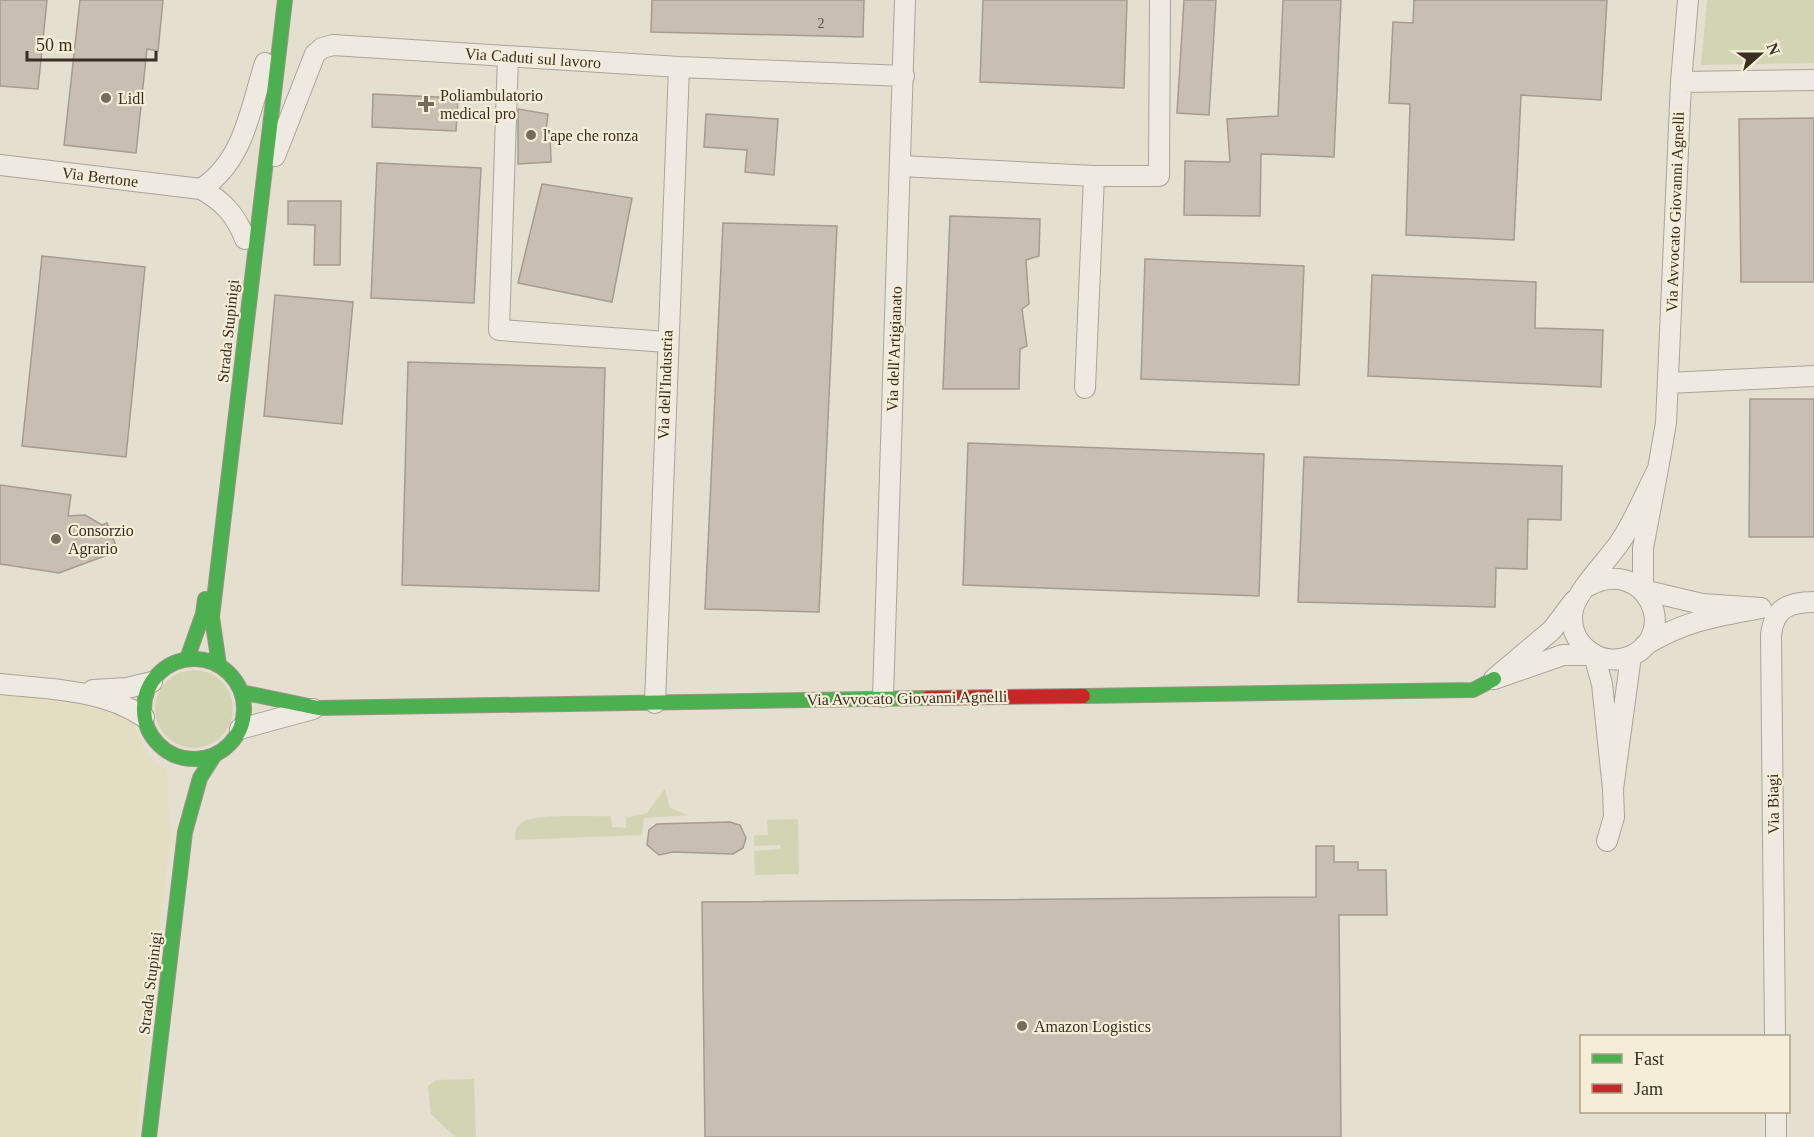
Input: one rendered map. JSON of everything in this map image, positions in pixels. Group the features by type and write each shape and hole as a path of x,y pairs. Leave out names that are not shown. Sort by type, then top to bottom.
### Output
{"main road":[{"name":"Strada Stupinigi","path":"187,659 203,614 272,0"},
{"name":"Strada Stupinigi","path":"219,665 213,617 260,193 285,0"},
{"path":"177,774 168,753 148,731 144,717 144,705 152,681 173,663 187,659 204,660 219,665 229,672 241,692 245,711 240,729"},
{"name":"Via Avvocato Giovanni Agnelli","path":"241,692 318,708 883,697 1473,690 1494,679"},
{"name":"Strada Stupinigi","path":"149,1137 185,832 200,778 214,756 225,749 240,729"},
{"path":"168,753 191,759 214,756"},
{"name":"Strada Stupinigi","path":"180,798 185,832"}],"street":[{"name":"Via dell'Artigianato","path":"883,697 905,0"},
{"path":"901,166 1094,176 1159,176 1160,0"},
{"name":"Via Avvocato Giovanni Agnelli","path":"1643,590 1643,549 1666,423 1681,82 1688,0"},
{"name":"Via Caduti sul lavoro","path":"260,193 315,54 322,48 333,45 679,67 904,76"},
{"path":"508,56 499,330 667,342"},
{"path":"201,189 222,174 234,158 265,63"},
{"name":"Via dell'Industria","path":"655,703 679,67"},
{"path":"1681,82 1814,80"},
{"name":"Via Bertone","path":"0,165 201,189 222,202 236,219 245,239"},
{"path":"1085,388 1094,176"},
{"path":"1668,383 1814,376"},
{"path":"1494,679 1552,630 1583,591 1623,538 1658,469"},
{"path":"1607,841 1614,817 1602,684 1594,655 1583,647 1575,636 1573,609 1583,591 1599,580 1616,578 1634,583 1643,590 1653,608 1654,618 1653,628 1638,651 1613,789"},
{"path":"1643,590 1702,603 1760,609"},
{"path":"1494,679 1563,655 1594,655 1612,660 1638,651 1674,628 1694,621 1784,607 1795,602 1814,602"},
{"name":"Via Biagi","path":"1775,1035 1771,635 1778,614 1784,607"},
{"path":"75,692 127,688 152,681"},
{"path":"0,684 75,692 124,704 144,717"},
{"name":"Via Avvocato Giovanni Agnelli","path":"240,729 318,708"},
{"path":"1776,1113 1776,1137"}],"shaded area":[{"path":"0,695 101,705 128,713 143,747 151,758 167,770 170,842 136,1137 0,1137"}],"green space":[{"path":"1707,0 1814,0 1814,63 1701,65"},
{"path":"194,670 209,673 222,681 230,694 233,709 230,724 222,737 209,745 194,748 179,745 166,737 158,724 155,709 158,694 166,681 179,673"},
{"path":"665,789 670,808 688,815 644,818 642,835 515,840 516,831 521,823 538,818 611,816 612,827 626,828 626,818 647,813"},
{"path":"798,819 799,874 755,875 754,851 781,849 780,845 754,846 754,835 768,835 767,820"},
{"path":"474,1079 476,1137 455,1137 431,1114 428,1086 437,1080"}],"building":[{"path":"0,0 47,0 38,89 0,86"},
{"name":"Lidl","path":"80,0 163,0 158,51 147,49 136,153 64,145"},
{"path":"652,0 864,0 863,37 651,32"},
{"path":"983,0 1127,0 1124,88 980,82"},
{"path":"1184,0 1216,0 1209,115 1177,113"},
{"path":"1283,0 1341,0 1334,157 1261,154 1260,216 1184,215 1185,161 1230,162 1227,119 1278,116"},
{"path":"1414,0 1607,0 1601,100 1521,95 1514,240 1406,235 1410,104 1389,103 1393,22 1413,23"},
{"path":"373,94 458,98 456,131 372,127"},
{"name":"l'ape che ronza","path":"518,109 548,114 546,130 550,132 551,162 518,164"},
{"path":"706,114 778,119 774,175 745,172 747,150 704,147"},
{"path":"1814,118 1814,282 1741,282 1739,119"},
{"path":"377,163 481,168 474,303 371,298"},
{"path":"542,184 632,198 612,302 518,283"},
{"path":"288,201 341,201 340,265 314,265 315,225 288,224"},
{"path":"950,216 1040,219 1039,256 1026,260 1029,304 1022,309 1027,346 1020,349 1019,389 943,389"},
{"path":"723,223 837,226 819,612 705,609"},
{"path":"42,256 145,267 126,457 22,446"},
{"path":"1145,259 1304,266 1299,385 1141,379"},
{"path":"1372,275 1536,282 1535,328 1603,330 1601,387 1368,376"},
{"path":"275,295 353,302 342,424 264,416"},
{"path":"408,362 605,368 599,591 402,585"},
{"path":"1750,399 1814,399 1814,537 1749,537"},
{"path":"968,443 1264,454 1259,596 963,585"},
{"path":"1304,457 1562,466 1561,520 1528,519 1527,569 1496,568 1495,607 1298,602"},
{"name":"Consorzio Agrario","path":"0,485 71,495 68,516 85,515 102,525 107,523 118,551 59,573 0,564"},
{"path":"730,822 740,825 746,838 743,848 733,854 673,852 659,855 647,845 649,830 657,824"},
{"name":"Amazon Logistics","path":"1316,846 1334,846 1334,862 1358,862 1358,870 1386,870 1387,915 1339,915 1341,1137 705,1137 702,902 1316,897"}],"traffic: fast":[{"path":"219,665 212,617 285,0"},
{"path":"187,659 203,614 205,599"},
{"path":"194,659 213,663 230,673 240,690 244,709 240,728 230,745 213,755 194,759 175,755 158,745 148,728 144,709 148,690 158,673 175,663 194,659"},
{"path":"1083,696 1473,690 1494,679"},
{"path":"241,692 318,708 928,698"},
{"path":"149,1137 185,832 200,778 214,756"}],"traffic: jam":[{"path":"928,698 1083,696"}],"place":[{"name":"Lidl","path":"106,98"},
{"name":"Poliambulatorio medical pro","path":"426,104"},
{"name":"l'ape che ronza","path":"531,135"},
{"name":"Consorzio Agrario","path":"56,539"},
{"name":"Amazon Logistics","path":"1022,1026"}]}
